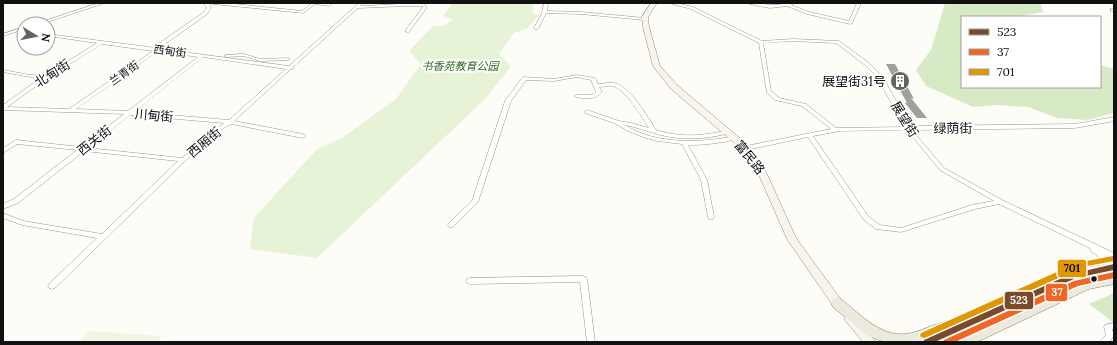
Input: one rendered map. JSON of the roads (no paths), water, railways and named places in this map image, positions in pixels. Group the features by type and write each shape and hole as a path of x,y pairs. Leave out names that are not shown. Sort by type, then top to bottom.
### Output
{"main road":[{"path":"927,342 1074,276 1112,272"},
{"path":"964,342 1112,272"},
{"path":"837,303 873,332 892,339 910,339 936,330 964,325"}],"street":[{"path":"56,18 103,3"},
{"name":"兰青街","path":"70,111 157,50 159,46 206,13 209,8 205,3"},
{"path":"213,3 303,12 314,3 331,3"},
{"path":"243,7 248,3"},
{"path":"536,28 544,12 546,3"},
{"path":"544,12 580,12 645,19 654,3"},
{"name":"展望街","path":"671,3 692,8 761,42 793,40 838,42 867,64 880,77 908,128 942,169 1000,202 1114,256"},
{"path":"749,3 759,6 787,5 793,3"},
{"path":"787,5 808,13 850,23 859,3"},
{"path":"359,5 376,8 409,4 423,5 425,7 407,31"},
{"name":"西厢街","path":"52,286 183,160 230,122 359,5"},
{"name":"富民路","path":"645,19 657,66 662,74 680,93 746,148 765,175 792,239 837,303 870,342"},
{"path":"3,35 16,31"},
{"name":"西甸街","path":"56,36 291,68"},
{"name":"北甸街","path":"3,107 47,76 102,42"},
{"path":"761,42 769,92 777,99 804,105 835,130"},
{"path":"203,56 244,56 260,60 288,59"},
{"name":"西关街","path":"3,207 16,201 203,56"},
{"path":"3,71 30,76 47,76"},
{"path":"450,225 475,202 508,101 525,78 554,80 577,76 593,79 599,92 591,97 578,96"},
{"path":"596,86 614,85 625,92 645,115 654,131"},
{"name":"川甸街","path":"3,107 129,113 230,122 303,136"},
{"path":"587,112 617,122 628,123 664,134 696,138 732,135"},
{"name":"绿荫街","path":"746,148 835,130 1075,126 1114,119"},
{"path":"617,122 631,131 662,140 685,144 717,142 732,135"},
{"path":"809,135 866,218 878,227 901,230 974,206 1000,202"},
{"path":"3,151 16,142 84,148 183,160"},
{"path":"685,144 704,180 711,217"},
{"path":"3,215 22,223 104,237"},
{"path":"1060,231 1087,246 1106,259 1112,272"},
{"path":"470,281 583,279 591,342"},
{"path":"1104,342 1110,336 1108,326 1114,326"}],"place":[{"name":"展望街31号","path":"900,81"}],"park label":[{"name":"书香苑教育公园","path":"460,66"}]}
